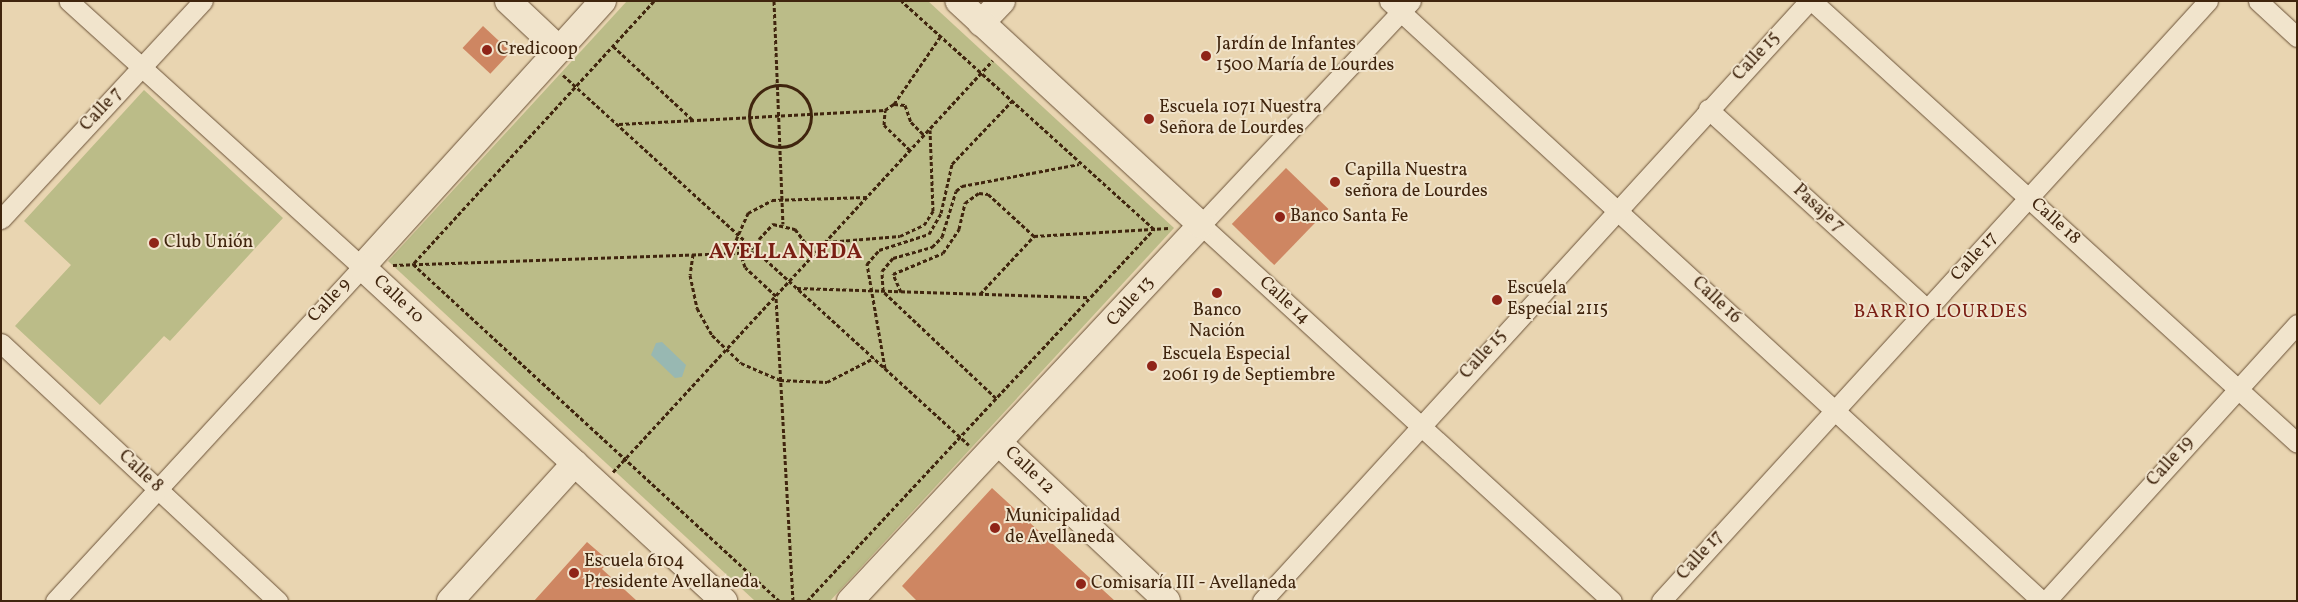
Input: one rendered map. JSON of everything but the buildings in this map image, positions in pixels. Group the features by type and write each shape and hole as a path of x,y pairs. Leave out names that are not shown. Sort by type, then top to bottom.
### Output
{"street":[{"name":"Calle 10","path":"69,1 362,266 724,601"},
{"name":"Calle 7","path":"1,219 203,1"},
{"path":"508,1 554,56"},
{"name":"Calle 9","path":"55,601 603,1"},
{"name":"Calle 14","path":"958,1 1612,601"},
{"path":"981,23 1002,1"},
{"name":"Calle 15","path":"1262,601 1708,109 1811,1"},
{"name":"Calle 18","path":"1811,1 2297,443"},
{"name":"Calle 17","path":"1661,601 1833,409 1928,310 2208,1"},
{"path":"2258,1 2297,37"},
{"name":"Calle 16","path":"1400,5 1616,210 2042,601"},
{"name":"Calle 13","path":"850,601 993,452 1400,5"},
{"name":"Pasaje 7","path":"1708,109 1928,310"},
{"name":"Calle 19","path":"2046,601 2297,324"},
{"name":"Calle 8","path":"1,343 278,601"},
{"name":"Calle 12","path":"993,452 1167,601"},
{"path":"450,601 575,463"}],"path":[{"path":"413,264 654,1"},
{"path":"774,1 783,224"},
{"path":"902,1 1079,164 1154,229"},
{"path":"618,124 885,110 894,104 940,37"},
{"path":"613,46 694,120"},
{"path":"600,486 1006,47"},
{"path":"554,56 576,86 960,437 993,452"},
{"path":"777,85 800,92 811,114 804,137 781,147 757,138 748,118 754,98 777,85"},
{"path":"885,368 867,264 871,257 929,234 941,213 952,164 1011,102"},
{"path":"894,104 905,105 911,122 924,135"},
{"path":"885,110 884,125 910,150"},
{"path":"826,242 900,236 924,225 933,211 930,129"},
{"path":"996,398 883,291 882,272 893,258 932,247 942,237 956,191 962,186 1079,164"},
{"path":"902,292 893,274 943,253 959,228 965,204 979,193 988,194 1034,236"},
{"path":"793,601 776,296 746,267 738,252 738,233 748,213 759,205 783,199 867,197"},
{"path":"758,252 764,231 783,224 795,229 814,254"},
{"path":"980,294 1034,236 1201,225"},
{"path":"807,601 1154,229"},
{"path":"362,266 758,252"},
{"path":"693,254 690,275 697,308 725,350 756,371 780,380 827,382 874,358"},
{"path":"413,264 779,601"},
{"path":"797,288 1089,298"}],"green space":[{"path":"627,1 928,1 1174,228 830,601 755,601 388,261"},
{"name":"Club Unión","path":"144,90 283,218 170,341 164,336 100,405 15,326 71,265 24,221"}],"water":[{"path":"662,342 686,365 682,377 675,378 651,355 656,343"}],"place":[{"name":"Credicoop","path":"487,50"},
{"name":"Jardín de Infantes 1500 María de Lourdes","path":"1206,56"},
{"name":"Escuela 1071 Nuestra Señora de Lourdes","path":"1149,119"},
{"name":"Capilla Nuestra señora de Lourdes","path":"1335,182"},
{"name":"Banco Santa Fe","path":"1280,217"},
{"name":"Club Unión","path":"154,243"},
{"name":"Banco Nación","path":"1217,293"},
{"name":"Escuela Especial 2115","path":"1497,300"},
{"name":"Escuela Especial 2061 19 de Septiembre","path":"1152,366"},
{"name":"Municipalidad de Avellaneda","path":"995,528"},
{"name":"Escuela 6104 Presidente Avellaneda","path":"574,573"},
{"name":"Comisaría III - Avellaneda","path":"1081,584"}],"district":[{"name":"AVELLANEDA","path":"786,253"},
{"name":"BARRIO LOURDES","path":"1941,313"}]}
